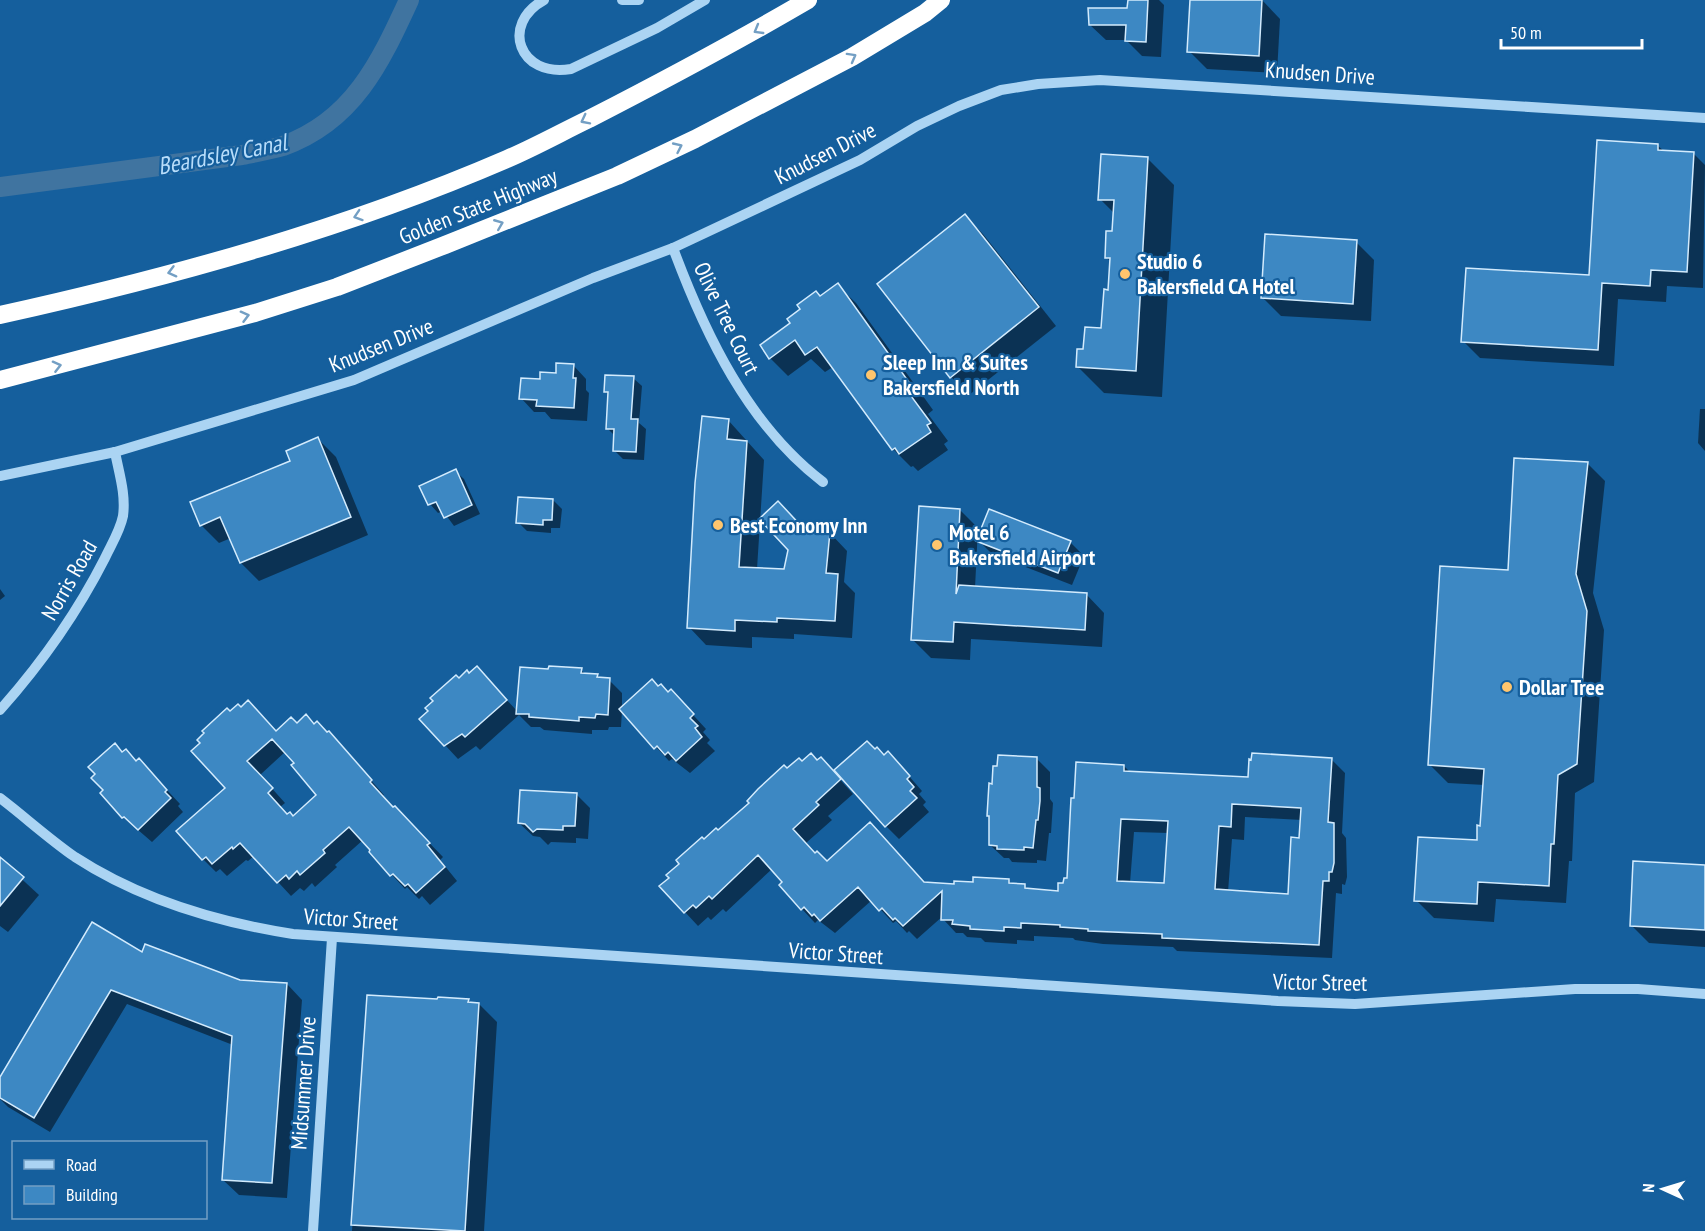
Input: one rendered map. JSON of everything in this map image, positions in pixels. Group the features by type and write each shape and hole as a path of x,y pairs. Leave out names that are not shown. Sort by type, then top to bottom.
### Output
{"highway":[{"name":"Golden State Highway","path":"0,315 88,295 265,247 414,197 509,158 667,80 808,0"},
{"name":"Golden State Highway","path":"0,380 255,314 336,287 445,246 617,176 695,139 852,57 925,13 941,0"},
{"path":"925,13 948,0"}],"street":[{"path":"544,0 525,17 520,37 523,50 530,62 542,68 557,71 572,69 657,28 705,0"},
{"path":"622,0 639,0"},
{"name":"Knudsen Drive","path":"0,476 115,452 354,380 583,282 673,248 852,164 917,126 959,106 1001,90 1038,84 1100,80 1705,118"},
{"name":"Olive Tree Court","path":"673,248 687,287 713,343 742,392 777,438 823,483"},
{"name":"Norris Road","path":"0,710 24,683 61,633 117,534 122,518 124,497 115,452"},
{"name":"Victor Street","path":"0,798 74,856 154,898 205,916 248,927 293,934 1278,1001 1355,1004 1575,989 1638,989 1705,994"},
{"name":"Midsummer Drive","path":"313,1231 332,938"}],"building":[{"path":"1128,0 1148,0 1146,42 1125,41 1126,25 1089,25 1088,8 1127,8"},
{"path":"1190,0 1262,0 1259,56 1187,52"},
{"path":"1597,140 1658,144 1658,150 1694,152 1687,272 1651,270 1650,286 1602,283 1598,350 1461,342 1466,268 1589,275"},
{"name":"Studio 6 Bakersfield CA Hotel","path":"1101,154 1148,157 1136,371 1076,367 1077,349 1083,349 1085,327 1101,328 1104,289 1108,290 1110,258 1105,258 1106,231 1112,231 1114,200 1098,200"},
{"path":"965,214 1039,307 950,378 877,284"},
{"path":"1265,234 1357,240 1353,304 1261,298"},
{"name":"Sleep Inn & Suites Bakersfield North","path":"838,283 916,392 911,396 931,423 927,425 931,432 899,454 895,448 892,450 817,347 805,355 795,340 769,359 760,345 790,323 787,319 800,309 797,305 816,291 820,296"},
{"path":"556,363 574,364 573,378 576,378 574,408 536,406 537,400 519,399 521,378 540,379 540,372 556,373"},
{"path":"605,375 634,376 631,419 638,419 636,452 613,451 614,429 606,429 608,392 604,392"},
{"name":"Best Economy Inn","path":"702,416 729,419 727,439 747,441 739,567 784,569 788,550 759,519 778,501 804,529 830,532 826,573 838,574 835,621 777,618 777,622 735,620 735,631 687,628 695,483"},
{"path":"318,437 351,517 240,563 220,517 200,526 190,502 290,461 286,451"},
{"path":"1514,458 1588,462 1576,574 1587,611 1577,764 1558,775 1549,886 1478,882 1477,904 1414,901 1418,837 1477,840 1477,825 1480,826 1484,769 1428,765 1440,566 1508,570"},
{"path":"456,469 472,505 444,518 436,502 428,505 419,486"},
{"path":"518,497 553,499 552,520 543,520 543,525 516,523"},
{"name":"Motel 6 Bakersfield Airport","path":"919,506 960,509 956,594 959,585 1087,593 1085,630 954,622 953,642 911,640"},
{"name":"Motel 6 Bakersfield Airport","path":"989,509 1071,541 1058,573 976,541"},
{"path":"477,666 507,700 465,737 462,734 444,746 419,719 428,711 425,708 433,701 430,698 456,675 459,678 467,670 469,673"},
{"path":"549,666 582,668 581,673 598,674 597,677 610,678 608,715 596,714 595,718 579,717 579,721 516,714 520,667 548,669"},
{"path":"652,679 668,692 671,689 694,714 690,718 698,726 695,728 702,737 676,761 668,752 665,755 657,746 654,749 619,709"},
{"path":"248,700 276,731 291,717 297,723 306,714 314,724 317,721 327,732 329,731 393,807 395,806 430,843 427,845 445,867 416,893 408,884 405,886 393,874 390,876 349,827 300,875 297,871 289,879 286,875 277,883 240,843 212,864 206,857 202,860 176,831 225,788 191,751 200,743 197,740 204,733 202,731 227,708 230,711 238,704 241,707","holes":["272,739 294,763 291,765 316,795 293,816 290,812 287,814 268,793 273,788 247,761"]},
{"path":"867,741 884,755 888,751 910,776 907,779 914,787 910,791 917,798 885,827 834,770"},
{"path":"115,743 122,752 126,749 136,761 139,758 167,790 165,792 171,798 138,830 124,817 122,818 100,793 103,790 91,778 95,774 88,767"},
{"path":"811,753 817,760 821,757 841,779 816,802 819,805 793,829 815,853 817,851 827,861 870,822 924,882 954,884 954,881 973,882 973,877 1009,879 1009,883 1025,884 1025,888 1058,891 1058,883 1063,883 1064,878 1067,878 1071,798 1074,798 1076,762 1124,765 1124,771 1248,777 1249,759 1251,760 1252,753 1332,758 1328,822 1334,823 1334,863 1332,872 1329,872 1329,881 1323,881 1319,945 1162,938 1162,934 1088,931 1088,929 1060,927 1060,925 1021,923 1021,928 1004,927 1004,931 970,929 970,926 952,924 953,920 941,920 942,891 903,926 895,918 893,920 882,908 879,911 858,887 820,921 804,907 801,910 779,885 782,882 758,855 712,899 709,896 696,908 693,905 684,913 659,886 669,878 666,875 679,864 676,860 702,837 704,839 716,828 718,830 749,803 747,801 758,789 784,765 787,768 799,758 802,761","holes":["1232,804 1301,808 1299,838 1291,837 1288,894 1215,889 1219,826 1231,827","1121,819 1168,821 1164,883 1117,881"]},
{"path":"998,755 1037,757 1037,787 1040,788 1040,801 1033,848 997,849 997,846 989,845 989,816 987,816 989,783 992,784 993,766 997,766"},
{"path":"520,790 577,793 575,826 563,826 563,830 537,829 533,832 525,824 518,823"},
{"path":"0,857 24,877 0,906"},
{"path":"1633,861 1705,865 1705,930 1630,926"},
{"path":"92,922 142,952 145,944 240,980 287,983 272,1183 222,1180 232,1036 111,990 34,1118 0,1098 0,1077"},
{"path":"367,995 469,999 468,1002 479,1003 465,1231 351,1225"}],"waterway":[{"name":"Beardsley Canal","path":"0,187 242,155 283,146 328,122 346,105 375,67 409,0"}],"place":[{"name":"Studio 6 Bakersfield CA Hotel","path":"1125,274"},
{"name":"Sleep Inn & Suites Bakersfield North","path":"871,375"},
{"name":"Best Economy Inn","path":"718,525"},
{"name":"Motel 6 Bakersfield Airport","path":"937,545"},
{"name":"Dollar Tree","path":"1507,687"}]}
